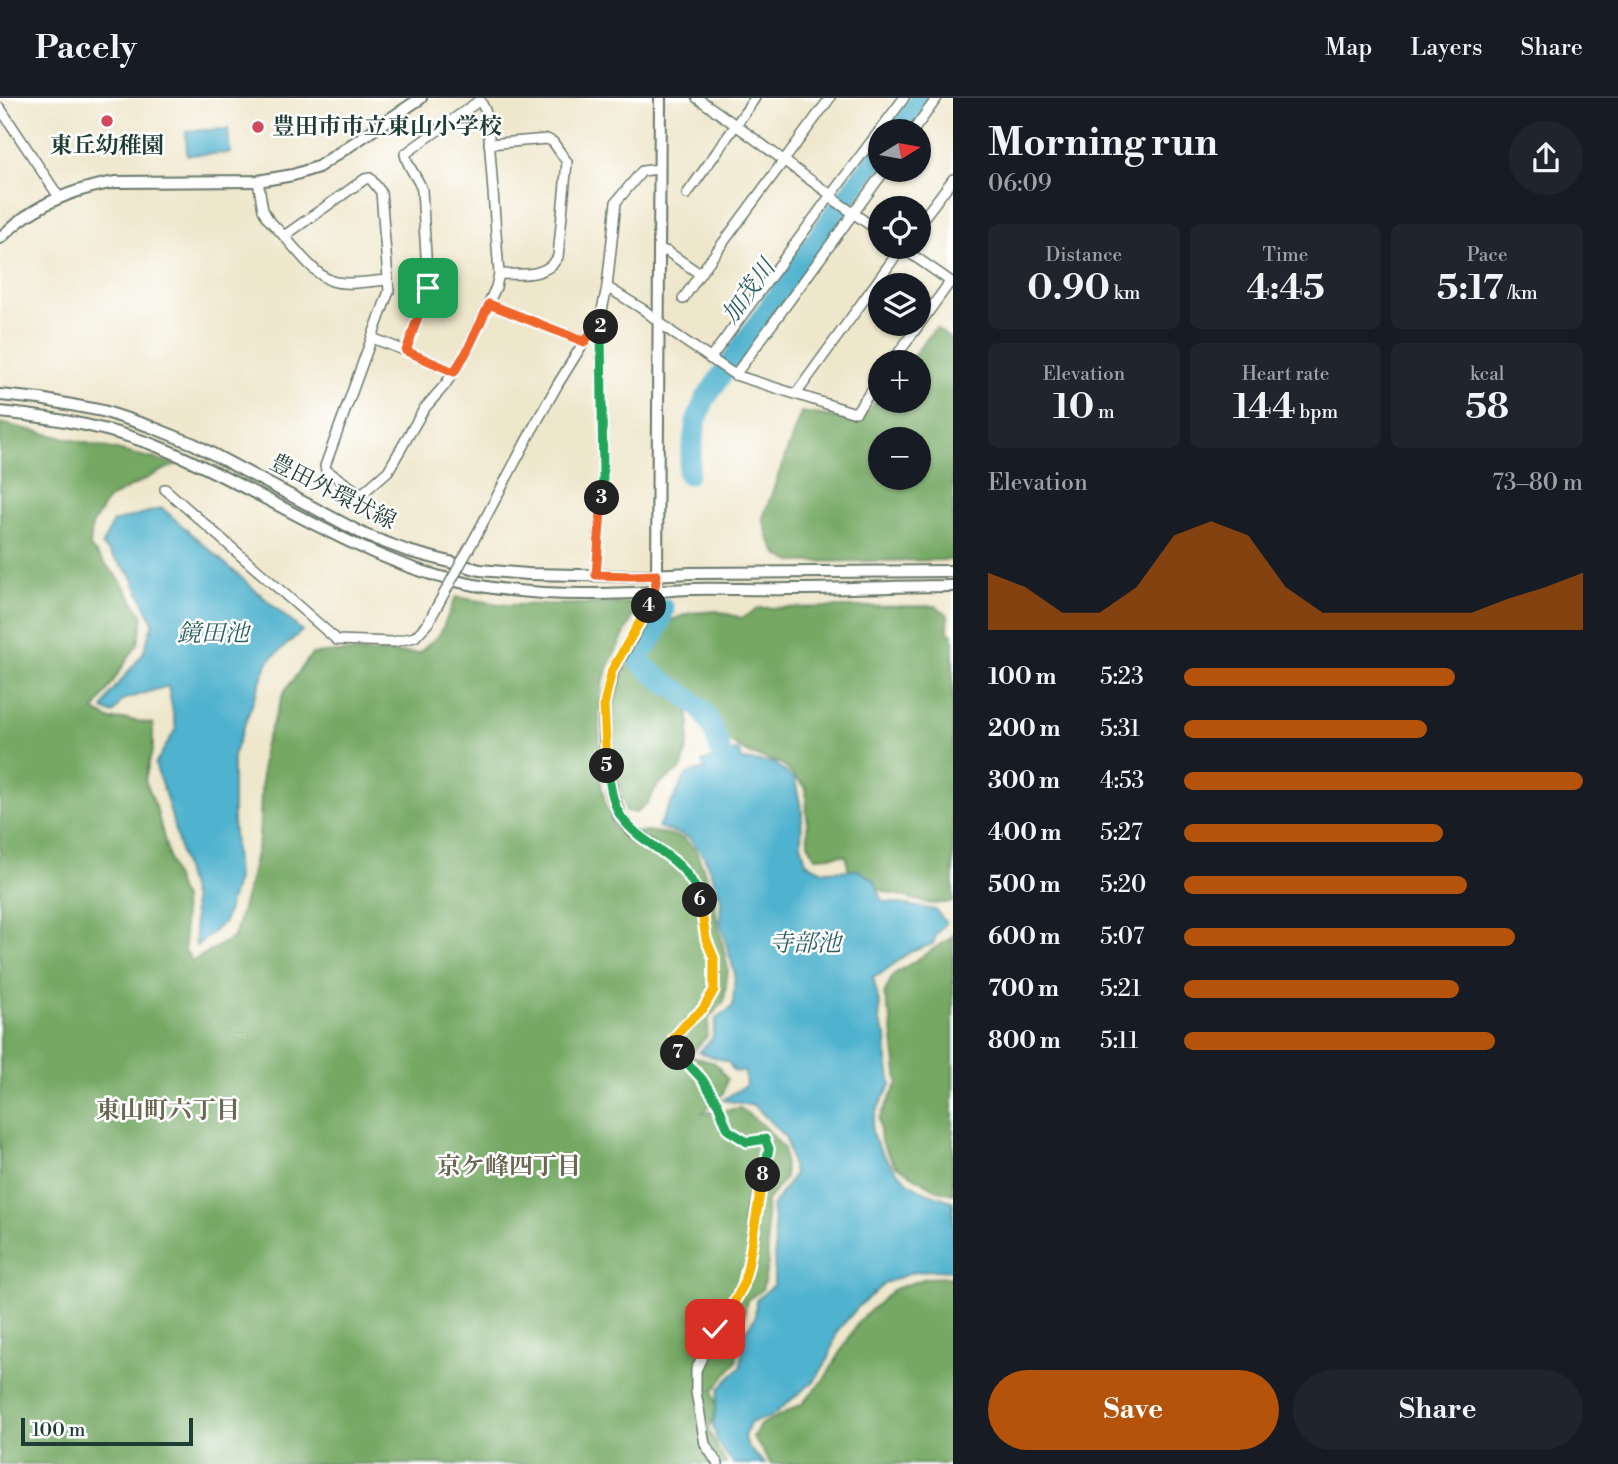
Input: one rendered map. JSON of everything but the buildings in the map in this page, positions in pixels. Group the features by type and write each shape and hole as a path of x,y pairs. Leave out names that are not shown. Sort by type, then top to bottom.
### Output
{"street":[{"path":"0,238 25,217 59,197 116,182 258,181 293,175 318,167 421,98"},
{"path":"660,98 657,575 648,610 612,670 604,705 605,741 612,794 620,816 632,831 684,869 699,893 706,939 714,958 714,990 703,1009 674,1038 677,1051 702,1079 718,1104 728,1130 747,1142 765,1139 769,1149 743,1286 715,1329 696,1370 696,1392 705,1444 718,1464"},
{"path":"697,98 868,223"},
{"path":"687,194 755,98"},
{"path":"683,299 830,98"},
{"path":"711,360 833,198 904,98"},
{"path":"921,119 937,98"},
{"path":"284,236 365,179 370,178 381,192 389,291 325,463 327,470 358,492 364,492 388,471 424,409 454,372 466,353 496,288 499,274 489,144 485,110 479,99 405,154 422,190 428,278 426,297 406,351"},
{"path":"0,108 59,197"},
{"path":"489,144 547,139 553,142 566,159 559,250 555,262 541,272 499,274"},
{"path":"596,575 603,477 601,314 607,287 616,202 642,171 659,169"},
{"path":"931,208 953,179"},
{"path":"258,181 263,210 268,219 322,276 341,283 387,280"},
{"path":"735,374 851,211 875,182"},
{"path":"659,249 700,274"},
{"path":"796,394 892,259"},
{"path":"901,350 952,283 918,259"},
{"path":"607,287 645,310 711,360 735,374 856,412 868,396"},
{"path":"489,304 585,342"},
{"path":"165,489 337,640 393,642 415,637 428,623 532,430 601,314"},
{"path":"372,338 454,372"},
{"name":"豊田外環状線","path":"0,395 40,399 103,411 149,426 194,444 365,535 408,551 480,570 631,576 691,573 953,572"},
{"name":"豊田外環状線","path":"0,412 79,423 168,451 356,545 439,577 478,585 529,591 597,593 691,589 953,586"}],"green space":[{"path":"936,328 953,341 953,560 792,562 778,555 769,539 763,518 801,412 860,421 868,411 931,413 931,350 918,350"},
{"path":"0,423 177,464 108,499 92,525 90,547 120,580 143,617 138,643 94,711 111,720 126,719 153,724 153,747 145,780 156,807 173,873 183,899 185,950 192,961 234,937 259,839 263,750 284,692 312,654 419,653 440,634 456,597 506,605 640,603 609,664 602,686 599,712 600,778 606,807 615,829 632,834 646,831 668,834 684,839 696,851 714,895 728,969 724,1001 709,1018 707,1036 689,1056 715,1063 727,1079 723,1094 702,1113 740,1108 764,1126 784,1149 785,1178 766,1202 768,1263 762,1290 747,1300 736,1362 713,1391 717,1411 708,1430 726,1464 0,1464"},
{"path":"936,606 948,615 948,632 953,634 953,902 931,904 886,892 849,873 846,855 815,857 808,843 806,788 782,764 751,754 726,740 705,703 684,684 642,658 669,621 690,613 717,611 742,618 759,608"},
{"path":"630,661 686,702 690,723 682,768 657,786 648,802 636,813 626,811 617,773 613,735 617,697"},
{"path":"953,934 953,1194 935,1189 895,1165 881,1142 879,1119 898,1083 891,1020 884,994 893,975"},
{"path":"953,1277 953,1464 771,1464 753,1437 760,1425 802,1404 825,1378 859,1321 894,1289 926,1278"}],"water":[{"path":"228,129 230,153 187,155 186,131"},
{"name":"鏡田池","path":"162,508 302,631 268,661 233,756 237,879 224,922 196,946 193,900 155,764 176,729 168,686 122,700 113,714 103,709 110,694 143,654 153,622 131,575 102,545 113,522"},
{"name":"寺部池","path":"739,750 742,760 774,763 795,780 802,813 801,843 806,863 823,871 858,870 874,880 883,901 935,910 946,922 933,944 910,952 879,975 873,976 880,1008 879,1021 886,1035 891,1085 875,1114 872,1132 887,1160 910,1183 953,1201 953,1271 911,1273 885,1283 858,1307 837,1331 829,1358 814,1381 770,1417 750,1423 744,1436 748,1447 765,1464 733,1464 717,1441 713,1426 719,1389 741,1366 743,1335 755,1318 756,1300 774,1285 775,1236 772,1207 794,1174 786,1138 755,1106 723,1100 746,1085 745,1072 734,1071 728,1062 699,1052 712,1039 716,1019 733,1006 735,974 720,922 721,898 704,856 688,837 658,827 687,774 705,769 702,762"}],"waterway":[{"name":"加茂川","path":"906,119 922,98"},
{"name":"加茂川","path":"688,474 696,422 705,399 868,169"},
{"name":"加茂川","path":"664,609 654,636 636,658 703,711 722,756"}],"place":[{"name":"東丘幼稚園","path":"107,121"},
{"name":"豊田市市立東山小学校","path":"258,127"}],"district":[{"name":"東山町六丁目","path":"168,1111"},
{"name":"京ケ峰四丁目","path":"509,1167"}],"route":[{"path":"428,288 406,351 454,372 489,304 585,342 601,314 603,477 596,575 657,575 648,610 612,670 604,705 607,766 612,794 620,816 632,831 670,856 684,869 699,893 706,939 714,958 714,990 703,1009 674,1038 677,1051 702,1079 718,1104 728,1130 747,1142 765,1139 769,1149 743,1286 715,1329"}]}
